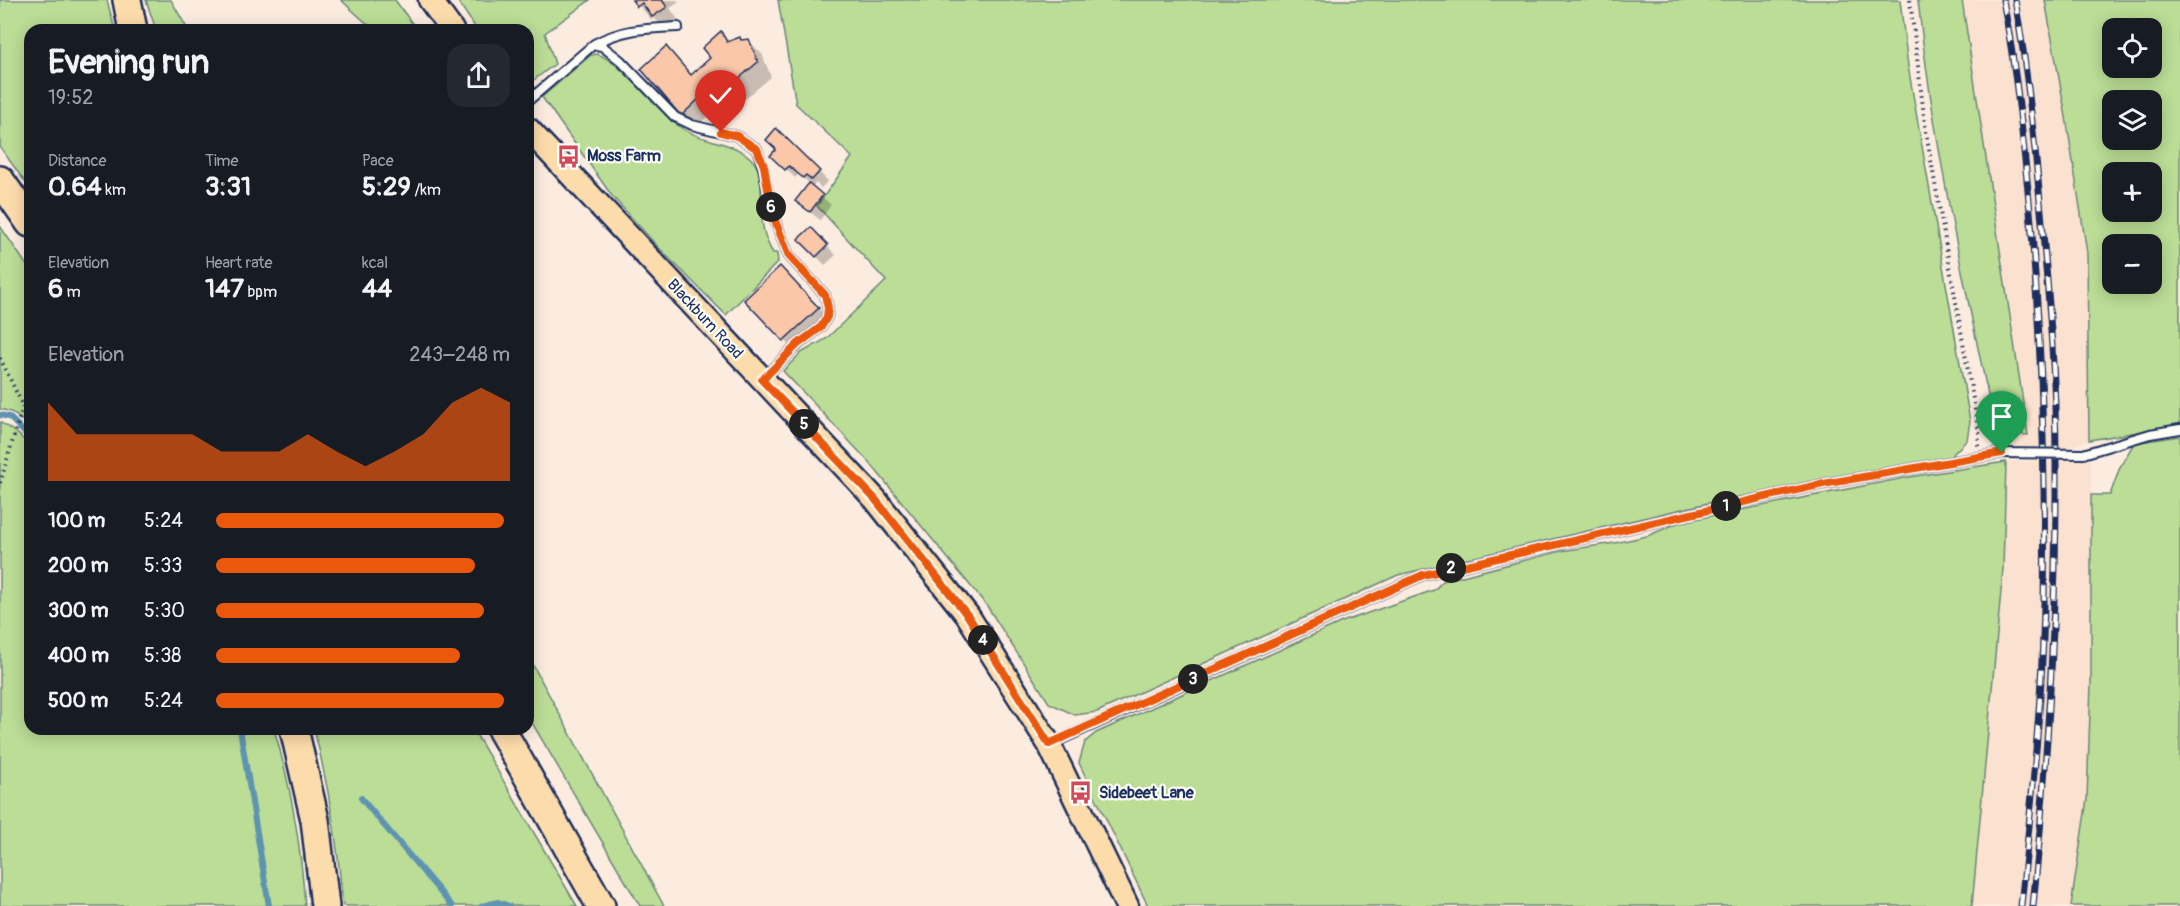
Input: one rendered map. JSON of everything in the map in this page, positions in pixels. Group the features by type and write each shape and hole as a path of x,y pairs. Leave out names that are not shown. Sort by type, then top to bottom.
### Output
{"highway":[{"path":"127,0 133,24"},
{"path":"0,180 24,214"},
{"path":"295,735 315,820 326,906"},
{"path":"504,735 601,906"}],"main road":[{"path":"430,0 448,24"},
{"name":"Blackburn Road","path":"534,135 875,499 968,616 1049,744 1127,906"}],"lane":[{"path":"534,96 593,45 615,34 639,29 678,27"},
{"path":"593,45 602,46 620,60 675,117 692,125 737,136 757,149 764,166 772,213 789,256 825,295 828,308 827,317 821,327 798,344 762,380"},
{"path":"1049,744 1423,575 1823,484 2002,453 2083,454 2150,434 2180,429"}],"path":[{"path":"1910,0 1926,132 1979,433 1978,457"},
{"path":"0,358 23,405 0,483"}],"shaded area":[{"path":"1936,0 2045,0 2087,253 2089,440 2062,449 2021,448 1998,440 1960,266"},
{"path":"2091,460 2091,683 2087,799 2071,906 1972,906 2003,569 2006,462"}],"green space":[{"path":"0,0 107,0 113,24 24,24 24,181 0,147"},
{"path":"146,0 171,0 185,24 154,24"},
{"path":"341,0 395,0 413,24 367,24"},
{"path":"457,0 590,0 545,33 555,64 534,80 534,24 473,24"},
{"path":"778,0 1900,0 1908,66 1970,421 1967,440 1950,457 1934,461 1712,502 1398,575 1097,712 1075,715 1049,703 987,606 869,462 783,371 801,353 826,339 886,281 817,206 852,157 796,104"},
{"path":"1918,0 1962,0 2028,435 2012,434 1994,423 1941,159"},
{"path":"2045,0 2180,0 2180,425 2089,440 2087,253"},
{"path":"597,54 618,67 683,129 702,138 735,148 752,160 758,169 761,181 763,228 773,253 777,253 778,262 726,315 659,248 612,196 542,97 591,55"},
{"path":"0,226 24,261 24,422 11,412 0,409"},
{"path":"0,422 24,440 24,735 276,735 294,817 305,906 0,906"},
{"path":"2180,436 2180,906 2071,906 2087,799 2091,683 2091,495 2110,495 2120,467 2134,443"},
{"path":"2006,462 2003,569 1972,906 1148,906 1079,763 1085,742 1096,733 1342,622 1434,590 1443,581 1561,551 1647,536 1680,522 1909,477"},
{"path":"534,667 664,906 640,906 534,726"},
{"path":"315,735 477,735 577,906 343,906 324,773"}],"building":[{"path":"632,0 662,0 667,7 652,17 642,3 637,7"},
{"path":"721,31 727,42 740,37 741,40 749,39 758,62 730,86 723,76 681,116 641,69 666,46 691,75 710,58 702,48"},
{"path":"776,128 820,171 812,180 806,175 803,178 789,166 785,170 770,156 776,149 766,140"},
{"path":"809,183 823,195 810,212 795,201"},
{"path":"811,227 828,245 816,257 798,239"},
{"path":"780,266 819,308 783,341 744,300"}],"waterway":[{"path":"0,415 9,417 24,432"},
{"path":"241,735 269,906"},
{"path":"361,798 452,906"},
{"path":"482,906 498,902 509,906"}],"railway":[{"path":"2003,0 2023,138 2031,222 2044,461 2044,605 2041,681 2021,906"},
{"path":"2015,0 2034,138 2052,340 2056,429 2051,683 2033,906"}],"place":[{"name":"Moss Farm","path":"569,156"},
{"name":"Sidebeet Lane","path":"1081,793"}],"route":[{"path":"721,132 737,136 757,149 764,166 772,213 789,256 825,295 828,308 827,317 821,327 798,344 762,380 875,499 968,616 1049,744 1423,575 1823,484 2002,453"}]}
